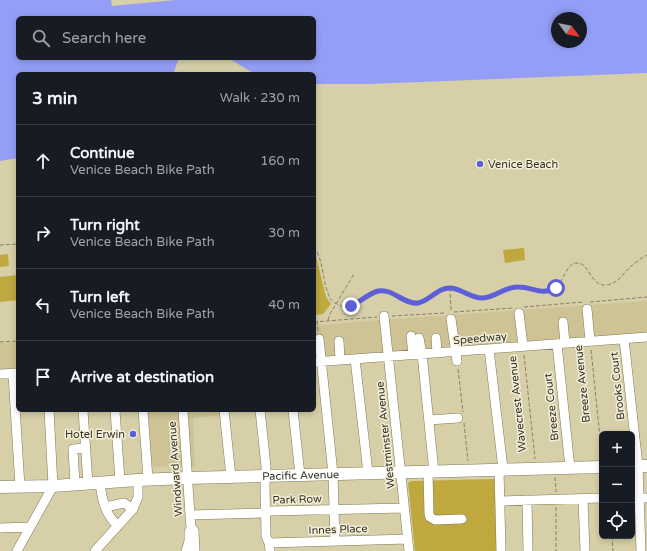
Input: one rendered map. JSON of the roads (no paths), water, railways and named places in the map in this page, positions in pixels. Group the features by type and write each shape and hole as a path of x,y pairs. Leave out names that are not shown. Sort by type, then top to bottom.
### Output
{"main road":[{"name":"Pacific Avenue","path":"0,487 75,485 120,481 231,476 599,467"}],"street":[{"name":"Breeze Avenue","path":"587,309 590,341"},
{"name":"Wavecrest Avenue","path":"519,314 523,346"},
{"name":"Westminster Avenue","path":"384,316 409,551"},
{"path":"451,316 456,356"},
{"name":"Breeze Court","path":"563,322 561,344 570,468"},
{"path":"415,337 429,420 431,472 429,514 430,517 435,520 462,519"},
{"name":"Speedway","path":"318,362 437,353 456,356 489,349 647,337"},
{"path":"436,338 437,353"},
{"name":"Brooks Court","path":"624,338 639,466 642,551"},
{"path":"319,339 318,362 333,474 334,510 330,541 326,551"},
{"path":"339,341 340,360"},
{"path":"489,349 501,469 501,551"},
{"path":"355,359 368,473"},
{"path":"0,374 16,373"},
{"path":"17,412 20,487"},
{"path":"17,551 53,486 49,412"},
{"path":"83,412 88,484"},
{"path":"114,412 120,481"},
{"path":"95,551 133,509 138,501 143,480 142,412"},
{"name":"Windward Avenue","path":"183,412 190,515 196,551"},
{"path":"224,412 231,476"},
{"path":"260,412 266,466 266,536 270,547"},
{"path":"293,412 300,475"},
{"path":"429,420 458,418"},
{"path":"75,485 73,449 85,448"},
{"path":"100,483 105,507 111,519 118,526"},
{"path":"500,501 599,498"},
{"path":"583,499 585,551"},
{"path":"527,500 528,551"},
{"path":"105,507 124,503 133,509"},
{"name":"Park Row","path":"190,515 404,508"},
{"path":"0,528 30,527"},
{"name":"Windward Avenue","path":"186,551 189,541 189,532 192,527"},
{"name":"Innes Place","path":"270,547 330,541 408,539"}],"water":[{"path":"0,0 647,0 647,73 369,84 316,84 316,72 252,72 231,60 316,60 316,16 16,16 16,60 178,60 174,72 16,72 16,158 0,161"}],"place":[{"name":"Venice Beach","path":"480,164"},
{"name":"Hotel Erwin","path":"133,434"}]}
